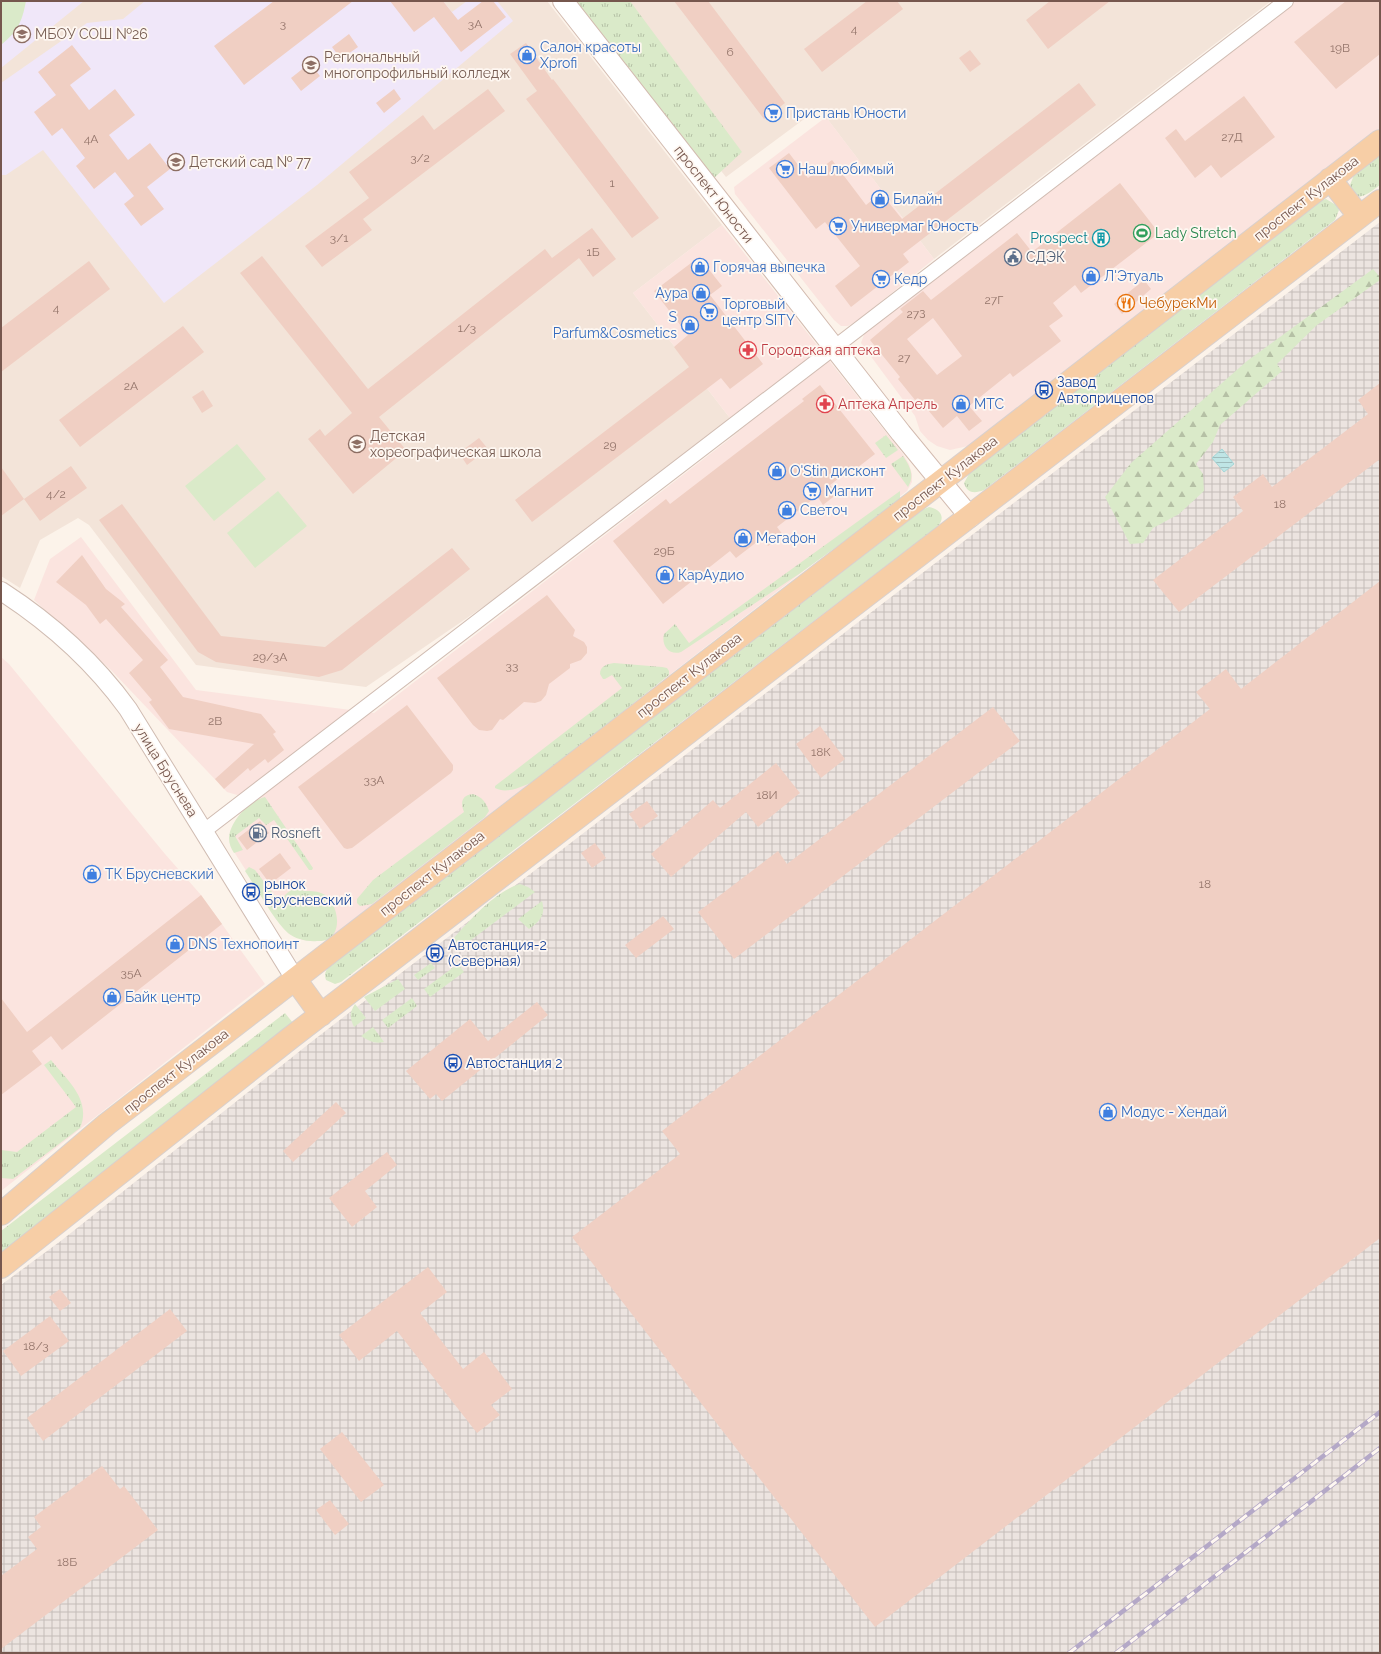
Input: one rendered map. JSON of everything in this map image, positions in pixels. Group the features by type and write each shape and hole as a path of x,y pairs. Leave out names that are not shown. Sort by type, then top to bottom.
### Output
{"main road":[{"name":"проспект Юности","path":"564,1 940,482 970,517"},
{"name":"проспект Кулакова","path":"1,1214 107,1124 940,482 1380,140"},
{"path":"1330,179 1359,216"},
{"path":"1,1267 321,1015 1380,201"},
{"path":"295,979 321,1015"}],"street":[{"path":"204,831 1286,1"},
{"name":"улица Бруснева","path":"1,591 18,602 56,633 92,665 111,685 128,709 295,979"}],"shaded area":[{"path":"1,1 547,1 722,225 633,293 740,431 366,687 196,665 89,525 78,518 40,540 20,588 1,576"},
{"name":"МБОУ СОШ №26","path":"1,1 84,1 1,68"},
{"path":"145,1 443,1 452,12 467,1 497,1 513,21 317,185 164,303 43,150 6,175 1,175 1,83 87,23 123,19"},
{"path":"585,1 1271,1 934,259 819,108 726,177"},
{"path":"1296,1 1380,1 1380,128 968,446 950,450 937,446 928,440 920,431 915,416 861,343 865,332"},
{"path":"826,117 934,259 858,320 848,326 841,326 834,320 735,194 734,187"},
{"path":"1380,222 1380,1653 1,1653 1,1285 62,1240 315,1039"},
{"path":"722,225 903,454 909,464 912,474 912,482 907,491 327,940 303,940 289,934 278,921 231,847 231,830 240,814 249,805 243,793 237,795 227,792 110,669 34,600 50,559 81,537 196,690 374,713 740,431 633,293"},
{"path":"1,657 9,664 165,854 201,895 265,984 1,1191"}],"green space":[{"path":"1,1 26,1 23,15 18,26 12,35 1,45"},
{"path":"573,1 630,1 742,152 713,179"},
{"path":"1380,155 1380,185 1363,196 1355,195 1350,185 1354,175"},
{"path":"1326,199 1336,205 1339,210 1335,220 984,490 971,492 967,489 964,483 970,472 1320,201"},
{"path":"1373,269 1380,277 1380,280 1317,325 1277,364 1282,371 1220,425 1213,442 1196,464 1203,474 1204,491 1179,514 1153,528 1143,543 1130,544 1105,497 1131,463 1247,361"},
{"path":"886,435 898,450 886,458 875,443"},
{"path":"237,444 266,479 214,521 185,486"},
{"path":"903,456 911,471 911,479 908,487 891,464"},
{"path":"278,491 307,526 255,568 227,533"},
{"path":"900,491 900,501 799,574 681,652 677,653 667,649 663,638 664,634 675,624 689,643"},
{"path":"929,507 941,514 942,520 938,526 341,982 335,984 326,980 325,973 330,966 924,509"},
{"path":"614,663 667,668 669,675 538,779 511,790 500,790 495,788 495,786 622,688 612,675 603,679 600,674 603,667"},
{"path":"473,794 481,798 486,805 489,811 485,817 372,904 360,906 357,903 357,899 373,880 464,812 462,802 464,797"},
{"path":"265,797 313,868 312,870 309,870 274,820 266,825 259,818 235,836 243,850 234,853 230,846 229,840 233,825 247,807"},
{"path":"249,867 255,870 279,901 293,890 317,892 327,896 335,908 337,916 337,923 332,936 324,941 310,941 302,940 288,933 271,912 245,871"},
{"path":"520,884 535,892 459,949 452,940 466,924 501,893"},
{"path":"542,901 543,914 529,929 518,919"},
{"path":"431,963 435,968 418,980 414,975"},
{"path":"458,964 464,972 430,997 424,989"},
{"path":"398,979 405,989 375,1011 364,997"},
{"path":"412,998 417,1006 388,1028 382,1020"},
{"path":"355,1004 366,1018 354,1027 351,1016"},
{"path":"285,1013 297,1028 1,1254 1,1231"},
{"path":"373,1027 384,1042 372,1042 361,1036"},
{"path":"51,1060 76,1091 80,1099 83,1108 83,1118 80,1128 13,1179 1,1178 1,1150 17,1152 76,1107 44,1065"}],"water":[{"path":"1222,449 1234,464 1224,472 1212,458"}],"building":[{"path":"274,1 353,1 244,85 214,46"},
{"path":"390,1 443,1 458,20 483,1 493,1 506,17 461,52 434,17 414,32"},
{"path":"674,1 708,1 785,103 764,119"},
{"path":"867,1 897,1 903,9 822,72 804,49"},
{"path":"1050,1 1110,1 1048,49 1026,20"},
{"path":"1346,1 1380,1 1380,54 1336,89 1294,42"},
{"path":"349,34 358,47 341,59 332,47"},
{"path":"526,43 552,80 553,79 659,218 632,238 526,99 537,91 510,54"},
{"path":"72,45 91,69 70,85 89,110 115,89 135,115 109,135 128,160 150,143 170,169 147,187 164,209 141,226 124,204 134,196 115,172 94,189 76,166 85,158 62,128 52,136 34,112 56,95 38,72"},
{"path":"970,50 981,64 970,72 959,58"},
{"path":"310,63 320,76 301,91 291,78"},
{"path":"1079,83 1096,105 903,254 909,262 851,307 835,286 860,266 825,222 816,229 769,168 789,153 808,178 832,160 866,205 881,193 902,219"},
{"path":"394,89 401,99 384,113 376,103"},
{"path":"488,89 505,111 363,219 372,230 322,267 305,246 369,198 349,172 423,115 434,130"},
{"path":"1244,96 1275,137 1221,178 1211,165 1195,178 1165,138 1176,129 1185,141"},
{"path":"1120,183 1159,233 1081,293 1075,285 1053,303 1063,316 1049,326 1061,341 1013,377 1010,373 969,406 982,421 969,431 957,416 943,428 918,398 915,400 898,379 900,377 870,340 903,312 900,309 923,291 931,300 1017,233 1032,252","holes":["933,318 962,356 937,375 907,339"]},
{"path":"592,228 616,259 593,277 579,258 379,417 406,450 353,494 308,439 320,429 325,436 352,413 240,273 262,256 368,389 545,249 552,258"},
{"path":"699,257 722,286 710,295 763,364 730,389 721,378 532,522 515,500 689,367 674,347 688,335 654,291"},
{"path":"89,261 110,289 1,372 1,328"},
{"path":"1144,280 1151,289 1122,314 1114,304"},
{"path":"183,326 204,352 80,447 59,420"},
{"path":"1380,383 1380,459 1179,612 1153,580 1243,511 1233,497 1263,474 1272,487 1368,414 1358,400"},
{"path":"820,385 875,454 857,468 855,466 830,485 837,494 823,505 817,496 777,527 783,535 768,546 762,538 736,558 730,551 663,604 613,541 666,499 670,504 804,401 802,399"},
{"path":"203,390 213,406 202,413 192,397"},
{"path":"479,438 488,449 467,465 459,453"},
{"path":"71,466 87,488 40,521 24,499"},
{"path":"1,467 24,499 1,516"},
{"path":"122,504 221,636 325,647 452,548 470,569 342,670 319,677 216,662 198,652 99,520"},
{"path":"82,555 106,589 125,604 121,607 168,660 160,667 183,697 261,714 276,732 273,734 284,750 268,763 265,759 250,771 248,768 224,789 215,779 254,744 169,729 149,702 152,700 129,673 143,660 106,619 100,624 86,605 56,582"},
{"path":"1380,581 1380,1238 875,1627 572,1237 680,1154 662,1131 1210,709 1196,692 1226,669 1241,689"},
{"path":"547,595 575,630 573,636 584,642 587,647 587,653 581,660 570,664 570,668 549,684 546,695 541,701 535,703 524,702 503,720 500,719 492,730 479,730 473,725 437,678"},
{"path":"407,705 453,765 453,770 352,848 344,848 298,787"},
{"path":"993,707 1020,741 734,959 698,912 778,851 787,864"},
{"path":"820,726 845,759 821,778 796,744"},
{"path":"776,763 800,793 758,827 746,812 671,877 651,854 713,800 720,808"},
{"path":"647,801 658,816 640,829 629,814"},
{"path":"260,821 269,833 247,850 238,838"},
{"path":"595,843 606,858 592,868 581,853"},
{"path":"280,853 291,868 270,884 259,869"},
{"path":"201,895 222,924 62,1050 51,1036 32,1051 42,1064 1,1095 1,998 27,1032"},
{"path":"663,916 674,929 636,958 625,945"},
{"name":"Автостанция 2","path":"537,1002 548,1015 442,1101 436,1094 430,1099 406,1071 470,1019 488,1041"},
{"path":"336,1102 346,1113 293,1162 283,1151"},
{"path":"387,1152 397,1165 365,1191 377,1207 352,1227 329,1198"},
{"path":"428,1267 447,1292 420,1313 463,1369 484,1352 512,1389 491,1405 500,1415 477,1433 397,1331 359,1361 339,1335"},
{"path":"60,1289 71,1303 60,1311 49,1297"},
{"path":"170,1309 187,1331 43,1441 27,1418"},
{"path":"50,1316 69,1341 21,1376 3,1351"},
{"path":"342,1432 384,1485 361,1502 320,1449"},
{"path":"102,1466 120,1489 124,1486 158,1530 1,1649 1,1576 37,1549 28,1537 41,1527 34,1517"},
{"path":"330,1500 349,1524 335,1535 316,1510"}],"railway":[{"path":"1069,1653 1380,1412"},
{"path":"1116,1653 1380,1448"}],"place":[{"name":"МБОУ СОШ №26","path":"22,34"},
{"name":"Салон красоты Xprofi","path":"527,55"},
{"name":"Региональный многопрофильный колледж","path":"311,65"},
{"name":"Пристань Юности","path":"773,113"},
{"name":"Детский сад № 77","path":"176,162"},
{"name":"Наш любимый","path":"785,169"},
{"name":"Билайн","path":"880,199"},
{"name":"Универмаг Юность","path":"838,226"},
{"name":"Lady Stretch","path":"1142,233"},
{"name":"Prospect","path":"1101,238"},
{"name":"СДЭК","path":"1013,257"},
{"name":"Горячая выпечка","path":"700,267"},
{"name":"Л'Этуаль","path":"1091,276"},
{"name":"Кедр","path":"881,279"},
{"name":"Аура","path":"701,293"},
{"name":"ЧебурекМи","path":"1126,303"},
{"name":"Торговый центр SITY","path":"709,312"},
{"name":"S Parfum&Cosmetics","path":"690,325"},
{"name":"Городская аптека","path":"748,350"},
{"name":"Завод Автоприцепов","path":"1044,390"},
{"name":"Аптека Апрель","path":"825,404"},
{"name":"МТС","path":"961,404"},
{"name":"Детская хореографическая школа","path":"357,444"},
{"name":"O'Stin дисконт","path":"777,471"},
{"name":"Магнит","path":"812,491"},
{"name":"Светоч","path":"787,510"},
{"name":"Мегафон","path":"743,538"},
{"name":"КарАудио","path":"665,575"},
{"name":"Rosneft","path":"258,833"},
{"name":"ТК Брусневский","path":"92,874"},
{"name":"рынок Брусневский","path":"251,892"},
{"name":"DNS Технопоинт","path":"175,944"},
{"name":"Автостанция-2 (Северная)","path":"435,953"},
{"name":"Байк центр","path":"112,997"},
{"name":"Автостанция 2","path":"453,1063"},
{"name":"Модус - Хендай","path":"1108,1112"}]}
